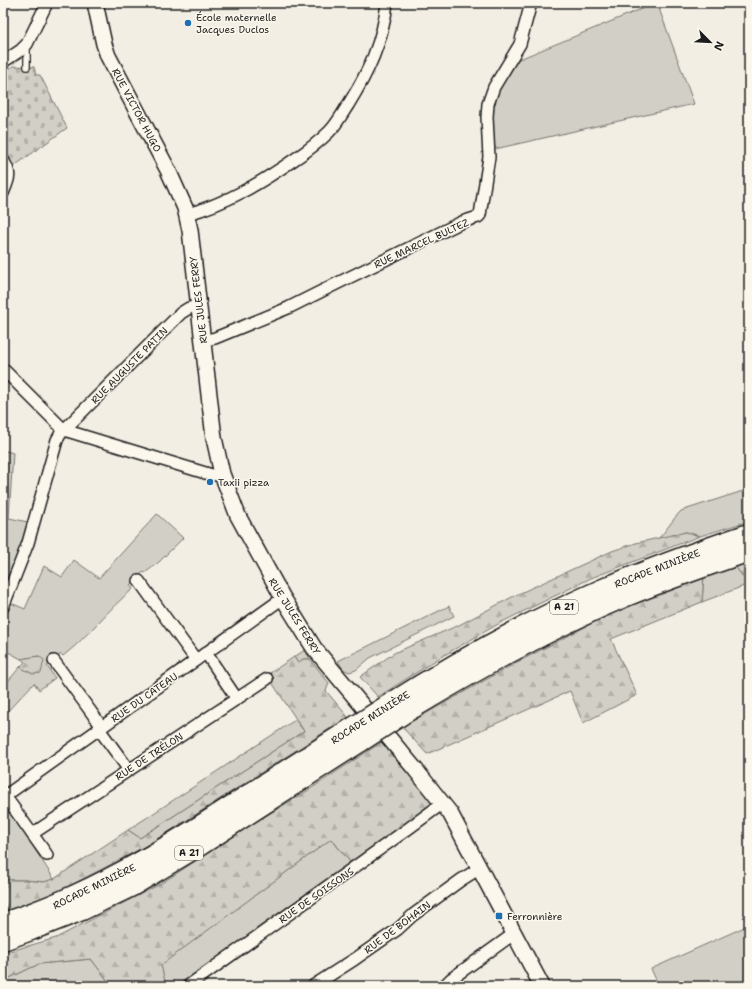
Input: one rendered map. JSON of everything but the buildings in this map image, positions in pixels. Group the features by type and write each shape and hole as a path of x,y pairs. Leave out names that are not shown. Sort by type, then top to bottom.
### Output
{"highway":[{"name":"ROCADE MINIÈRE","path":"3,923 42,910 78,895 138,865 396,710 485,647 563,607 603,589 673,561 749,534"},
{"name":"ROCADE MINIÈRE","path":"396,710 584,615 659,583 749,551"},
{"name":"ROCADE MINIÈRE","path":"3,940 82,910 132,886 197,847 356,735"}],"street":[{"path":"3,62 27,44 47,3"},
{"name":"RUE VICTOR HUGO","path":"95,3 108,56 160,153 187,214"},
{"path":"187,214 202,210 260,182 308,149 328,133 341,116 368,70 382,31 387,3"},
{"name":"RUE MARCEL BULTEZ","path":"202,341 215,338 288,308 378,263 480,215 489,157 487,117 488,104 494,87 520,44 531,3"},
{"path":"3,160 7,166 9,174 3,193"},
{"name":"RUE JULES FERRY","path":"187,214 214,438 222,474 244,528 302,631 320,656 416,769 443,803 455,821 542,986"},
{"name":"RUE AUGUSTE PATIN","path":"3,608 28,543 57,440 64,430 181,313 189,308 198,306"},
{"path":"3,368 64,430 212,475 222,474"},
{"path":"139,581 196,660"},
{"name":"RUE DU CATEAU","path":"4,794 283,598"},
{"path":"206,653 237,699"},
{"path":"54,661 129,770"},
{"name":"RUE DE TRÉLON","path":"32,834 267,679"},
{"path":"4,794 47,855"},
{"name":"RUE DE SOISSONS","path":"188,986 443,803"},
{"name":"RUE DE BOHAIN","path":"313,986 398,929 413,915 480,868"},
{"path":"444,986 451,979 515,933"}],"lane":[{"path":"27,44 27,67"}],"green space":[{"path":"656,3 694,104 495,149 491,116 495,98 517,60"},
{"path":"13,66 34,67 36,75 40,75 67,128 13,167 3,151 3,73"},
{"path":"3,450 13,453 9,518 28,522 27,535 3,599"},
{"path":"749,489 749,521 700,536 686,532 658,539 681,511"},
{"path":"157,514 183,538 159,562 145,573 143,572 130,585 133,589 81,640 63,656 61,654 47,666 55,678 39,690 34,683 3,716 3,687 20,667 33,674 39,656 21,659 3,649 3,620 11,603 25,609 44,566 62,577 74,560 99,578"},
{"path":"686,532 700,536 591,578 500,623 439,658 378,697 360,677 394,653 459,625 516,595 612,551 636,543"},
{"path":"749,561 749,577 744,578 735,566"},
{"path":"735,566 744,578 749,577 749,584 702,602 704,575"},
{"path":"704,575 702,602 611,639 637,695 583,723 570,691 427,754 402,727 512,665 604,617"},
{"path":"449,606 454,616 370,658 356,670 349,672 343,669 338,661"},
{"path":"305,650 310,659 303,659 298,663 294,657"},
{"path":"39,656 44,660 41,673 33,674 20,667 25,662 21,659"},
{"path":"294,657 298,663 303,659 310,659 329,683 326,691 348,717 148,845 60,891 3,912 3,880 44,882 54,879 128,830 140,838 304,731 267,675"},
{"path":"295,720 304,731 140,838 128,830"},
{"path":"382,742 409,769 435,801 353,865 331,839 161,965 166,986 112,986 91,959 39,964 3,981 3,953 56,938 160,884"},
{"path":"3,803 54,879 44,882 3,880"},
{"path":"331,839 353,865 184,986 166,986 160,965"},
{"path":"749,925 749,986 659,986 651,969"},
{"path":"91,959 112,986 3,986 3,981 39,964"}],"place":[{"name":"École maternelle Jacques Duclos","path":"188,23"},
{"name":"Taxii pizza","path":"210,482"},
{"name":"Ferronnière","path":"499,916"}]}
